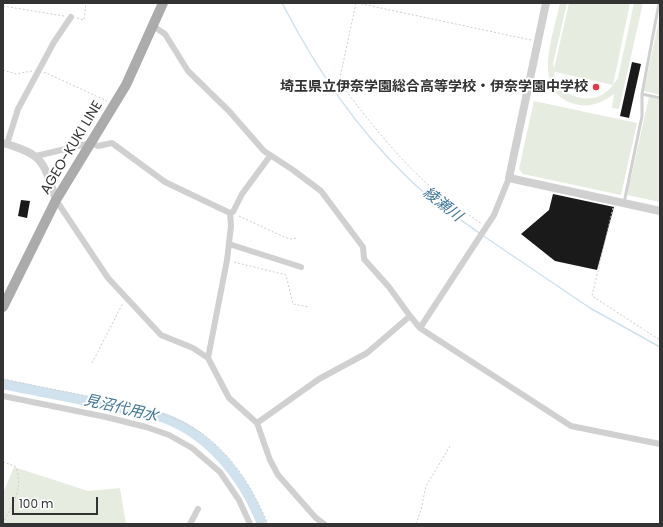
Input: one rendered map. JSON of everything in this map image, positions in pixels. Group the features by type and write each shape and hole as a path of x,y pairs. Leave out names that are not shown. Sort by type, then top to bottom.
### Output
{"main road":[{"name":"AGEO-KUKI LINE","path":"3,306 56,200 115,105 136,65 162,3"}],"street":[{"path":"420,328 494,215 509,178 546,3"},
{"path":"71,17 54,42 38,70 18,109 5,144 24,149 36,156 47,173 56,200 108,278 161,335 194,348 208,358 229,398 257,423 270,460 278,475 316,518 324,524"},
{"path":"153,26 165,34 188,71 270,156 293,170 321,191 331,202 363,247 364,259 389,287 420,328 571,426 660,444"},
{"path":"36,156 91,143 98,146 112,143 165,182 232,212"},
{"path":"208,358 227,260 232,226 232,212 242,194 270,156"},
{"path":"509,178 660,211"},
{"path":"229,244 301,267"},
{"path":"257,423 319,379 367,353 410,316"},
{"path":"3,396 106,417 146,427 170,436 192,448 220,472 239,500 250,524"},
{"path":"190,524 198,509"}],"lane":[{"path":"624,203 642,116 642,94 659,3"},
{"path":"642,94 660,98"}],"path":[{"path":"3,6 84,20 86,3"},
{"path":"486,227 434,189 402,159 374,128 339,82 356,3 538,42"},
{"path":"3,70 20,74 38,70 115,105"},
{"path":"615,201 592,296 660,340"},
{"path":"232,212 284,237 291,239 297,238"},
{"path":"227,260 286,275 293,304 309,307"},
{"path":"92,363 126,298"},
{"path":"416,524 421,510 426,486 450,446"},
{"path":"3,462 15,466 20,475 15,499 3,523"}],"shaded area":[{"path":"560,3 567,3 553,64 554,69 569,3 630,3 613,85 618,78 634,3 643,3 619,109 612,108 614,94 596,104 580,105 574,104 561,97 552,87 548,60","holes":["554,73 613,85 598,97 589,98 580,98 571,95 564,90"]},
{"path":"660,15 660,95 644,91"},
{"path":"649,97 660,100 660,202 627,195"},
{"path":"534,101 637,123 621,195 523,174 519,169"},
{"path":"14,467 88,491 120,488 126,524 3,524 3,493"}],"building":[{"path":"632,62 641,64 629,118 620,116"},
{"path":"553,194 614,207 597,270 555,261 521,234 549,210"},
{"path":"21,200 30,201 27,218 18,216"}],"waterway":[{"name":"綾瀬川","path":"282,3 295,28 338,97 371,139 417,187 479,233"},
{"name":"綾瀬川","path":"482,235 590,308 660,347"},
{"name":"見沼代用水","path":"3,384 142,412 174,422 207,443 234,472 245,489 262,524"}],"place":[{"name":"埼玉県立伊奈学園総合高等学校・伊奈学園中学校","path":"596,87"}]}
